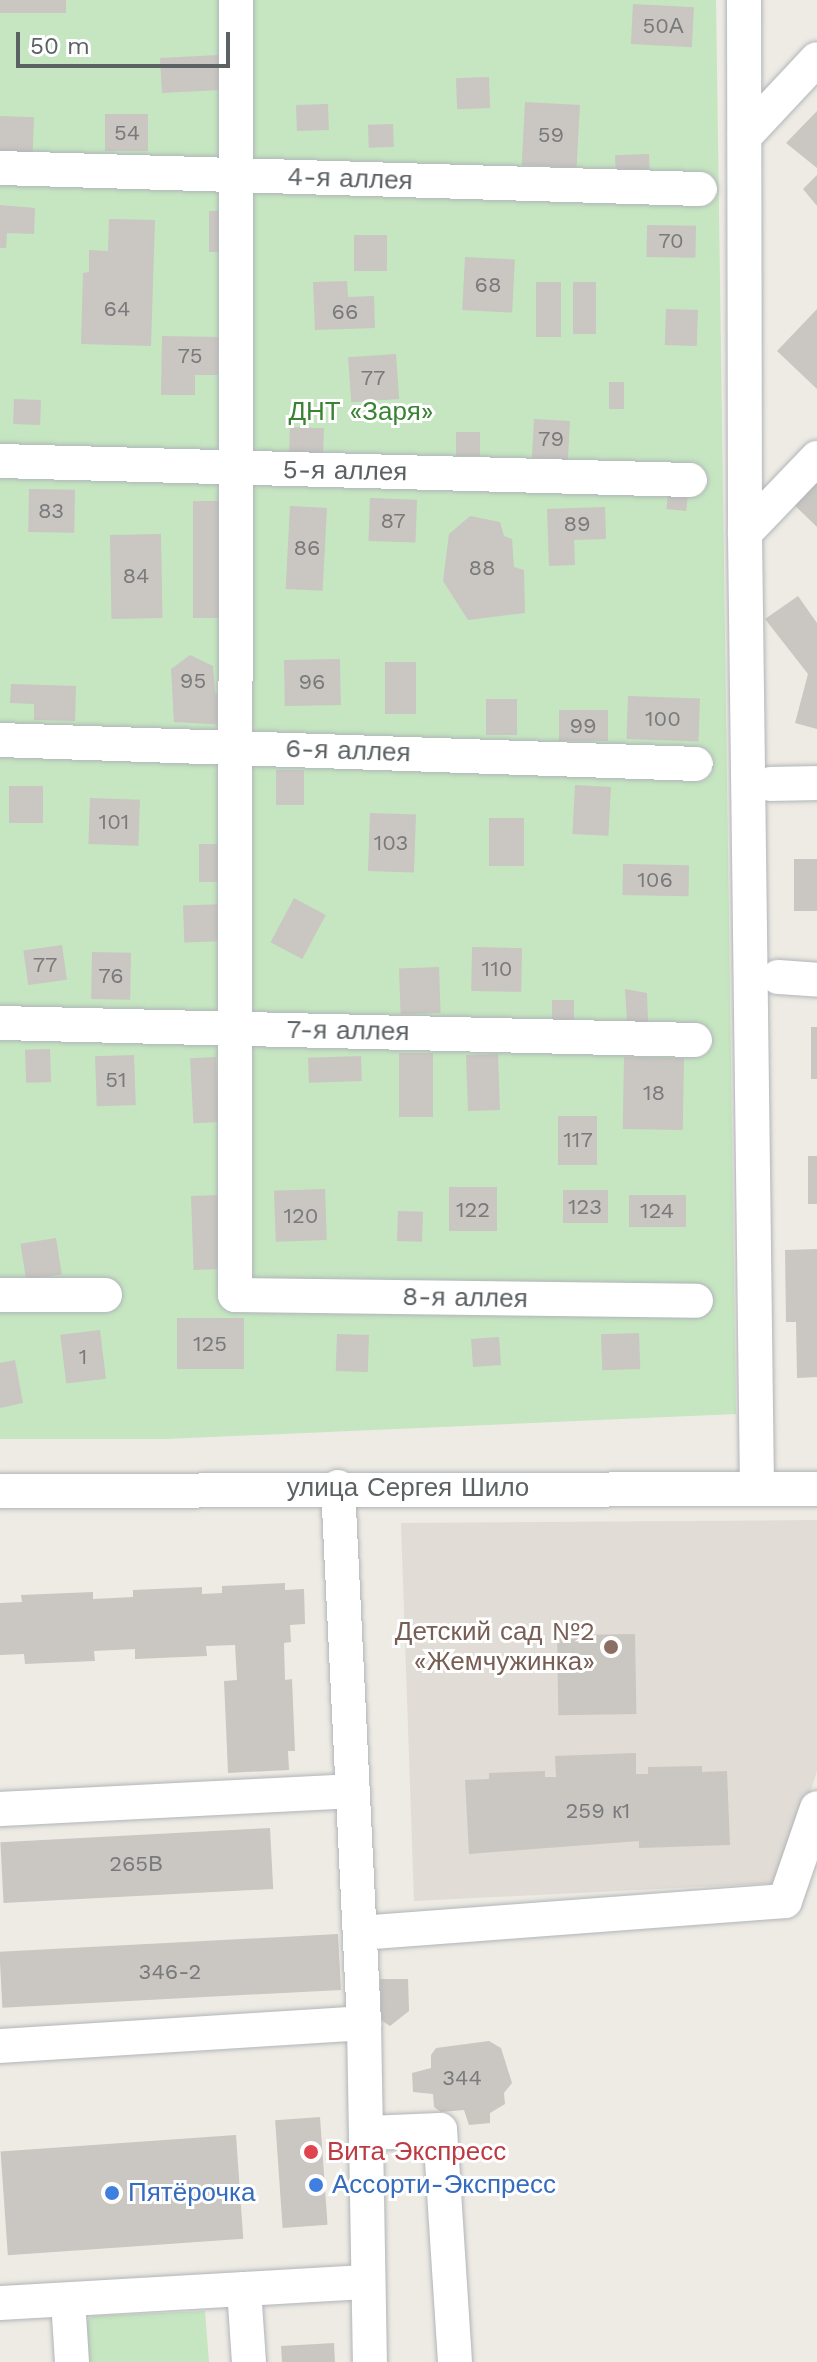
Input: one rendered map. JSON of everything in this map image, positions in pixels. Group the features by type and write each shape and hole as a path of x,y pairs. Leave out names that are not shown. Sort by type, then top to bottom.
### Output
{"street":[{"path":"235,1028 236,0"},
{"path":"744,0 745,533 757,1489"},
{"path":"745,136 817,59"},
{"name":"4-я аллея","path":"0,168 700,189"},
{"path":"745,533 817,458"},
{"name":"5-я аллея","path":"0,461 690,480"},
{"name":"6-я аллея","path":"0,740 696,764"},
{"path":"771,784 817,783"},
{"path":"778,977 817,980"},
{"name":"7-я аллея","path":"0,1023 695,1040"},
{"name":"8-я аллея","path":"235,1028 235,1295 696,1301"},
{"path":"0,1295 105,1295"},
{"path":"338,1487 364,2023 368,2133 365,2282 370,2362"},
{"name":"улица Сергея Шило","path":"0,1491 338,1487 817,1489"},
{"path":"0,1809 353,1791"},
{"path":"360,1933 785,1901 817,1808"},
{"path":"0,2046 364,2023"},
{"path":"368,2133 440,2130 455,2362"},
{"path":"0,2303 365,2282"},
{"path":"244,2289 249,2362"},
{"path":"68,2300 72,2362"}],"shaded area":[{"name":"Детский сад №2 «Жемчужинка»","path":"817,1520 817,1771 781,1883 414,1901 401,1523"}],"green space":[{"name":"ДНТ «Заря»","path":"0,0 716,0 736,1414 166,1439 0,1439"},
{"path":"205,2311 209,2362 83,2362 81,2327 92,2316"}],"building":[{"path":"0,0 66,0 66,13 0,13"},
{"path":"633,4 694,7 692,47 631,44"},
{"path":"219,55 221,90 162,93 160,58"},
{"path":"489,77 490,108 457,109 456,78"},
{"path":"525,102 580,105 577,168 522,165"},
{"path":"328,104 329,130 297,131 296,105"},
{"path":"817,111 817,168 786,143"},
{"path":"105,114 148,114 148,151 105,151"},
{"path":"0,116 34,117 33,159 0,158"},
{"path":"393,124 394,147 369,148 368,125"},
{"path":"649,154 650,178 616,179 615,155"},
{"path":"817,175 817,206 803,189"},
{"path":"0,205 35,208 34,234 7,233 6,248 0,248"},
{"path":"209,211 230,211 230,252 209,252"},
{"path":"109,219 155,220 151,346 81,344 83,273 89,272 89,250 108,251"},
{"path":"647,225 696,226 695,258 646,257"},
{"path":"354,235 387,235 387,271 354,271"},
{"path":"465,257 515,260 512,313 462,310"},
{"path":"347,281 348,297 374,296 375,328 315,330 313,282"},
{"path":"536,282 561,282 561,337 536,337"},
{"path":"573,282 596,282 596,334 573,334"},
{"path":"666,309 698,310 697,346 665,345"},
{"path":"817,309 817,389 777,351"},
{"path":"162,336 219,337 218,375 195,375 195,395 161,395"},
{"path":"396,354 399,399 351,402 348,357"},
{"path":"609,382 624,382 624,409 609,409"},
{"path":"14,399 41,400 40,425 13,424"},
{"path":"534,419 570,421 568,460 532,458"},
{"path":"290,427 324,428 323,459 289,458"},
{"path":"456,432 480,432 480,456 456,456"},
{"path":"817,468 817,527 787,498"},
{"path":"29,489 75,490 74,533 28,532"},
{"path":"668,493 688,495 686,511 666,509"},
{"path":"370,498 417,500 415,543 368,541"},
{"path":"193,501 225,501 225,618 193,618"},
{"path":"290,506 327,508 323,591 286,589"},
{"path":"605,507 606,539 574,540 575,565 549,566 547,509"},
{"path":"470,516 500,522 504,536 512,539 514,567 524,570 525,613 468,620 443,581 449,534"},
{"path":"161,534 162,618 111,619 110,535"},
{"path":"798,596 817,623 817,729 795,723 808,674 765,619"},
{"path":"190,655 213,666 215,693 229,694 229,725 174,722 171,669"},
{"path":"340,659 341,705 285,706 284,660"},
{"path":"385,662 416,662 416,714 385,714"},
{"path":"11,684 76,686 75,721 34,720 34,704 10,703"},
{"path":"628,696 700,699 698,741 626,739"},
{"path":"486,699 517,699 517,735 486,735"},
{"path":"559,710 608,710 608,741 559,741"},
{"path":"276,770 304,770 304,805 276,805"},
{"path":"575,785 611,787 608,836 572,834"},
{"path":"9,786 43,786 43,823 9,823"},
{"path":"90,798 140,800 138,846 88,844"},
{"path":"370,813 416,815 414,873 368,871"},
{"path":"489,818 524,818 524,866 489,866"},
{"path":"199,844 229,844 229,882 199,882"},
{"path":"794,859 817,859 817,911 794,911"},
{"path":"623,864 689,865 688,896 622,895"},
{"path":"294,898 326,915 302,959 271,942"},
{"path":"224,904 225,941 184,942 183,905"},
{"path":"62,945 67,980 28,985 23,950"},
{"path":"472,947 522,948 521,992 471,991"},
{"path":"92,952 131,953 130,1000 91,999"},
{"path":"439,967 441,1013 401,1014 399,968"},
{"path":"625,989 647,993 648,1022 627,1022"},
{"path":"552,1000 574,1000 574,1024 552,1024"},
{"path":"811,1027 817,1027 817,1079 811,1079"},
{"path":"50,1049 51,1082 26,1083 25,1050"},
{"path":"399,1053 433,1053 433,1117 399,1117"},
{"path":"498,1054 500,1110 468,1111 466,1055"},
{"path":"134,1055 136,1105 97,1106 95,1056"},
{"path":"361,1056 362,1081 309,1083 308,1058"},
{"path":"216,1057 219,1122 193,1123 190,1058"},
{"path":"624,1057 684,1058 683,1130 623,1129"},
{"path":"558,1116 597,1116 597,1165 558,1165"},
{"path":"808,1156 817,1156 817,1204 808,1204"},
{"path":"449,1187 497,1187 497,1231 449,1231"},
{"path":"325,1189 327,1240 276,1242 274,1191"},
{"path":"563,1190 608,1190 608,1223 563,1223"},
{"path":"218,1195 221,1269 194,1270 191,1196"},
{"path":"629,1195 686,1195 686,1227 629,1227"},
{"path":"398,1211 423,1212 422,1242 397,1241"},
{"path":"56,1238 62,1275 26,1280 20,1244"},
{"path":"817,1249 817,1377 797,1378 796,1322 786,1322 785,1250"},
{"path":"177,1318 244,1318 244,1369 177,1369"},
{"path":"100,1330 106,1379 66,1384 60,1335"},
{"path":"639,1333 640,1369 602,1370 601,1334"},
{"path":"337,1334 369,1335 368,1372 336,1371"},
{"path":"499,1337 501,1365 473,1367 471,1339"},
{"path":"15,1360 23,1403 0,1408 0,1363"},
{"path":"285,1583 285,1590 304,1589 305,1624 290,1625 291,1642 284,1643 285,1680 292,1679 295,1751 288,1751 289,1770 228,1773 224,1681 237,1680 235,1645 206,1646 207,1656 135,1659 135,1649 94,1651 95,1661 25,1664 24,1654 0,1655 0,1603 22,1602 21,1595 93,1592 93,1599 133,1597 133,1590 202,1587 202,1594 222,1593 222,1586"},
{"path":"635,1634 636,1714 558,1715 557,1635"},
{"path":"636,1753 636,1774 648,1774 648,1767 702,1766 702,1772 727,1771 730,1845 639,1848 639,1841 469,1854 465,1780 489,1779 489,1773 545,1771 545,1777 556,1777 555,1756"},
{"path":"270,1828 273,1889 4,1903 0,1842"},
{"path":"338,1934 341,1990 2,2008 0,1952"},
{"path":"380,1979 408,1979 409,2011 390,2026 381,2020"},
{"path":"489,2041 501,2048 512,2083 504,2093 505,2104 490,2113 490,2123 469,2125 464,2110 441,2112 434,2107 433,2094 413,2092 412,2073 431,2068 431,2055 436,2048"},
{"path":"320,2117 328,2225 283,2228 275,2120"},
{"path":"236,2135 243,2239 8,2255 1,2151"},
{"path":"334,2343 335,2362 282,2362 281,2346"}],"place":[{"name":"Детский сад №2 «Жемчужинка»","path":"611,1647"},
{"name":"Вита Экспресс","path":"311,2152"},
{"name":"Ассорти-Экспресс","path":"316,2185"},
{"name":"Пятёрочка","path":"112,2193"}]}
